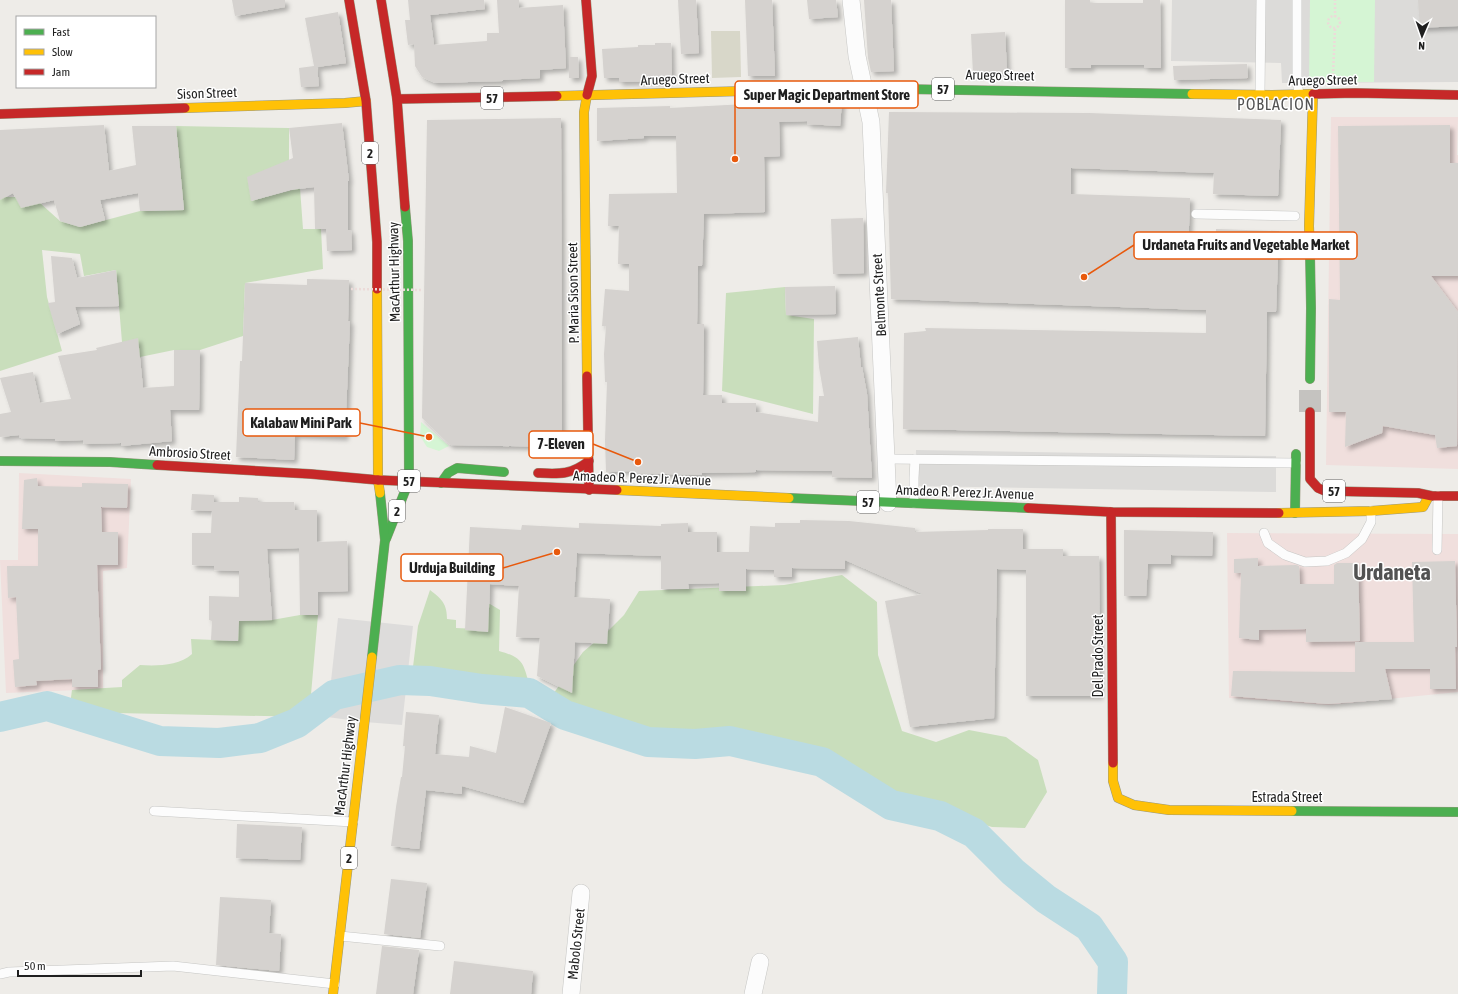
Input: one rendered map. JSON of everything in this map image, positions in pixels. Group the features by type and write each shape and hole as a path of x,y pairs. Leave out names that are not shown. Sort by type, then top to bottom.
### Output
{"main road":[{"name":"MacArthur Highway","path":"349,0 366,101 377,242 380,308 378,480 386,540"},
{"name":"MacArthur Highway","path":"333,994 386,540 409,481 408,241 397,99 381,0"},
{"name":"P. Maria Sison Street","path":"586,0 592,76 584,112 589,490"},
{"name":"Aruego Street","path":"397,99 425,100 864,88 1260,94 1298,98 1313,94 1333,93 1458,95"},
{"path":"1310,379 1311,308 1309,226 1313,94"},
{"name":"Sison Street","path":"0,114 346,103 366,101"},
{"path":"1294,226 1295,212"},
{"path":"396,308 409,308"},
{"name":"57","path":"1310,412 1310,479 1318,488 1325,491 1418,493 1433,496 1458,496"},
{"path":"1295,513 1296,443"},
{"name":"Ambrosio Street","path":"0,461 110,462 311,474 378,480"},
{"name":"Amadeo R. Perez Jr. Avenue","path":"528,473 566,474 578,470 589,461"},
{"path":"441,483 448,473 457,468 514,472"},
{"name":"Amadeo R. Perez Jr. Avenue","path":"378,480 1111,512 1295,513 1371,511 1423,508 1433,496"},
{"name":"Del Prado Street","path":"1111,512 1112,781 1118,798"},
{"name":"Estrada Street","path":"1118,798 1134,805 1169,810 1458,812"}],"street":[{"name":"Belmonte Street","path":"851,0 857,56 871,122 888,503"},
{"name":"Mabolo Street","path":"571,994 581,894"},
{"path":"753,994 760,962"}],"lane":[{"path":"1260,94 1261,0"},
{"path":"1297,0 1298,98"},
{"path":"1196,214 1295,212"},
{"path":"887,459 1296,463"},
{"path":"914,503 915,459"},
{"path":"1433,496 1438,550"},
{"path":"1264,533 1268,542 1285,555 1305,562 1326,561 1346,553 1362,539 1371,522 1371,511"},
{"path":"154,811 353,822"},
{"path":"340,936 440,946"},
{"path":"0,974 8,972 173,966 334,984"}],"path":[{"path":"1334,29 1339,26 1340,22 1335,16 1335,0"},
{"path":"1334,29 1330,27 1328,22 1330,18 1335,16"},
{"path":"1333,93 1334,29"},
{"path":"351,289 423,290"}],"shaded area":[{"path":"1172,0 1458,0 1458,82 1282,83 1281,63 1171,61"},
{"path":"711,31 740,31 741,77 712,78"},
{"path":"1331,117 1458,117 1458,469 1326,465"},
{"path":"916,450 1276,456 1276,492 915,486"},
{"path":"19,473 131,479 127,568 103,571 103,689 6,693 0,560 18,560"},
{"path":"1227,533 1458,534 1458,692 1328,705 1229,698"}],"green space":[{"path":"1310,0 1375,0 1374,82 1309,82"},
{"path":"176,126 289,128 289,160 251,201 300,188 303,229 321,229 323,269 245,283 243,336 200,350 174,350 140,357 122,342 116,270 84,276 80,254 42,250 47,297 62,351 0,371 0,189 4,197 15,197 40,203 60,221 80,227 140,211 184,210"},
{"path":"785,287 786,315 814,319 813,414 722,391 726,293"},
{"path":"421,422 449,446 439,451 427,447 420,436"},
{"path":"842,575 877,602 878,655 902,731 936,742 969,730 1006,737 1038,760 1047,792 1025,828 992,827 881,793 838,764 764,744 733,737 717,737 700,741 663,739 628,732 610,722 551,697 583,652 624,615 639,591 784,585"},
{"path":"430,590 443,602 446,609 447,619 456,620 456,628 479,629 480,603 490,604 500,610 499,651 518,659 524,667 530,687 412,675 418,626"},
{"path":"300,615 318,615 309,717 69,712 72,690 122,687 122,680 140,665 174,663 187,658 192,654 191,639 238,641 238,621 272,620"}],"pier":[{"path":"338,618 413,626 402,725 327,717"}],"building":[{"path":"232,0 285,0 285,7 235,16"},
{"path":"408,0 484,0 485,9 430,15 434,45 487,41 487,33 499,33 497,0 519,0 519,8 563,5 566,68 540,70 540,78 503,81 435,83 422,77 415,66 414,44 408,45 405,20 410,20"},
{"path":"678,0 696,0 699,53 681,54"},
{"path":"745,0 772,0 775,76 748,76"},
{"path":"807,0 836,0 838,17 809,19"},
{"path":"864,0 891,0 894,71 871,72 868,58"},
{"path":"1065,0 1090,0 1090,3 1143,3 1143,0 1160,0 1161,68 1144,68 1144,65 1091,65 1091,68 1065,68"},
{"path":"1418,0 1458,0 1458,26 1420,28"},
{"path":"338,12 346,63 317,67 319,86 301,87 299,68 314,66 305,18"},
{"path":"1005,32 1007,72 973,74 971,34"},
{"path":"655,43 671,43 672,77 670,77 670,81 619,82 619,78 604,78 602,49 638,47 638,45 655,45"},
{"path":"569,57 578,57 579,78 569,78"},
{"path":"1247,64 1248,78 1174,80 1173,66"},
{"path":"842,101 840,126 807,124 807,121 779,122 780,156 764,157 765,212 704,214 702,266 698,266 697,324 704,324 703,395 722,395 722,403 756,403 756,412 818,422 819,396 824,396 819,367 817,341 858,337 861,368 862,367 867,394 872,478 832,477 832,471 756,470 756,472 702,473 702,475 630,473 630,471 606,472 605,440 607,382 605,382 604,354 606,326 602,326 605,289 629,291 629,264 618,264 619,226 608,226 609,194 677,193 676,136 644,136 644,138 597,141 597,108 670,106 670,108"},
{"path":"889,112 1089,113 1281,120 1278,196 1213,194 1214,173 1071,168 1071,194 1190,198 1188,255 1215,255 1216,229 1279,231 1276,312 1267,312 1265,436 903,429 904,333 926,331 925,328 1206,333 1206,310 891,299 888,193 886,193"},
{"path":"561,118 562,447 450,445 422,418 427,120"},
{"path":"342,123 349,181 348,230 351,230 352,250 327,251 326,229 315,229 314,187 290,190 251,201 247,177 293,158 289,128"},
{"path":"104,125 109,171 136,165 132,126 176,126 184,210 140,211 138,193 100,200 105,220 80,227 60,221 54,200 21,208 13,193 0,200 0,130"},
{"path":"1450,125 1450,163 1458,163 1458,276 1431,276 1458,312 1457,446 1437,448 1435,435 1383,426 1382,433 1345,447 1346,412 1329,412 1329,299 1340,300 1338,126"},
{"path":"863,218 864,273 833,274 831,219"},
{"path":"51,256 72,258 77,278 116,270 119,306 75,307 80,324 57,334 48,303 55,302"},
{"path":"307,279 349,280 348,321 350,321 345,437 295,435 294,460 236,457 245,283 307,285"},
{"path":"835,286 836,314 786,315 785,287"},
{"path":"138,338 143,388 174,386 174,350 200,350 199,410 170,410 172,441 121,446 121,443 84,444 83,440 55,441 55,439 20,438 19,435 0,437 0,414 11,412 0,378 33,372 40,403 71,399 58,356 97,350 96,348"},
{"path":"37,478 38,486 82,487 82,483 128,484 127,508 101,507 102,532 118,532 118,565 97,565 101,669 98,670 98,687 72,687 72,679 36,681 37,685 15,687 13,660 19,659 16,597 8,598 7,566 38,566 38,529 22,529 24,480"},
{"path":"192,494 214,495 214,502 239,502 239,497 258,498 258,502 294,502 295,510 317,510 317,542 347,541 348,591 318,592 318,615 300,615 299,548 267,549 272,620 239,621 238,641 211,640 212,621 209,620 209,596 239,597 239,571 214,570 214,566 192,565 192,533 211,533 212,511 191,510"},
{"path":"800,520 849,521 915,528 915,532 1023,529 1023,549 1063,549 1063,556 1099,556 1100,696 1026,696 1026,570 997,569 994,718 910,727 885,601 923,594 845,560 845,569 792,568 792,577 774,577 774,570 746,569 746,591 719,591 719,583 688,584 689,589 661,589 661,556 577,553 574,597 610,599 607,644 575,642 572,693 537,676 540,638 516,637 519,586 490,584 488,632 465,630 470,527 521,530 522,525 579,528 579,523 661,526 661,524 688,523 688,532 717,532 717,552 749,552 750,526 775,527 775,523 800,523"},
{"path":"1124,530 1213,532 1212,556 1171,555 1171,564 1148,564 1146,596 1124,596"},
{"path":"1258,558 1258,566 1299,566 1300,584 1334,584 1334,565 1337,563 1358,563 1360,641 1306,642 1306,629 1259,630 1259,640 1239,638 1241,573 1234,573 1234,559"},
{"path":"1455,561 1457,647 1455,647 1456,689 1430,689 1430,669 1385,669 1392,699 1328,704 1231,696 1233,671 1355,672 1355,642 1414,642 1412,562"},
{"path":"505,707 551,723 523,803 462,786 462,794 426,790 419,849 391,846 396,807 402,777 406,712 439,715 435,754 469,757 470,746 496,753"},
{"path":"237,824 302,827 300,860 236,858"},
{"path":"391,879 427,883 420,938 384,934"},
{"path":"220,897 271,900 269,933 281,934 279,971 216,965"},
{"path":"382,946 419,950 413,994 376,994"},
{"path":"454,961 533,971 531,994 450,994"}],"waterway":[{"path":"0,717 47,706 160,741 219,743 260,738 297,723 334,695 400,680 430,681 482,689 529,693 565,715 648,742 695,744 730,741 822,762 891,805 940,816 974,833 1013,872 1046,899 1089,927 1113,962 1112,994"}],"tunnel":[{"path":"1310,379 1310,412"}],"traffic: fast":[{"path":"901,89 1192,94"},
{"path":"386,539 409,481 408,241 405,207"},
{"path":"1310,254 1310,379"},
{"path":"1295,513 1296,454"},
{"path":"0,461 110,462 157,465"},
{"path":"441,483 448,473 457,468 504,472"},
{"path":"372,657 385,540 380,493"},
{"path":"789,498 1028,508"},
{"path":"1292,811 1458,812"}],"traffic: slow":[{"path":"557,96 864,88 901,89"},
{"path":"1192,94 1313,94 1309,226 1310,254"},
{"path":"587,95 584,112 587,376"},
{"path":"185,108 366,101"},
{"path":"377,289 378,480 380,493"},
{"path":"617,490 789,498"},
{"path":"1279,513 1371,511 1423,507 1429,496"},
{"path":"333,994 372,657"},
{"path":"1113,763 1113,781 1118,798 1134,805 1169,810 1292,811"}],"traffic: jam":[{"path":"349,0 366,101 377,242 377,289"},
{"path":"381,0 397,99 405,207"},
{"path":"586,0 592,76 587,95"},
{"path":"1313,94 1355,93 1458,95"},
{"path":"397,99 557,96"},
{"path":"0,114 185,108"},
{"path":"587,376 589,490"},
{"path":"1310,412 1310,479 1318,488 1325,491 1418,493 1432,496 1458,496"},
{"path":"538,473 565,473 577,469 589,461"},
{"path":"157,465 311,474 378,480"},
{"path":"378,480 617,490"},
{"path":"1028,508 1111,512 1279,513"},
{"path":"1111,512 1113,763"}],"place":[{"name":"Super Magic Department Store","path":"735,159"},
{"name":"Urdaneta Fruits and Vegetable Market","path":"1084,277"},
{"name":"Kalabaw Mini Park","path":"429,437"},
{"name":"7-Eleven","path":"638,462"},
{"name":"Urduja Building","path":"557,552"}],"district":[{"name":"POBLACION","path":"1276,104"},
{"name":"Urdaneta","path":"1392,572"}]}
